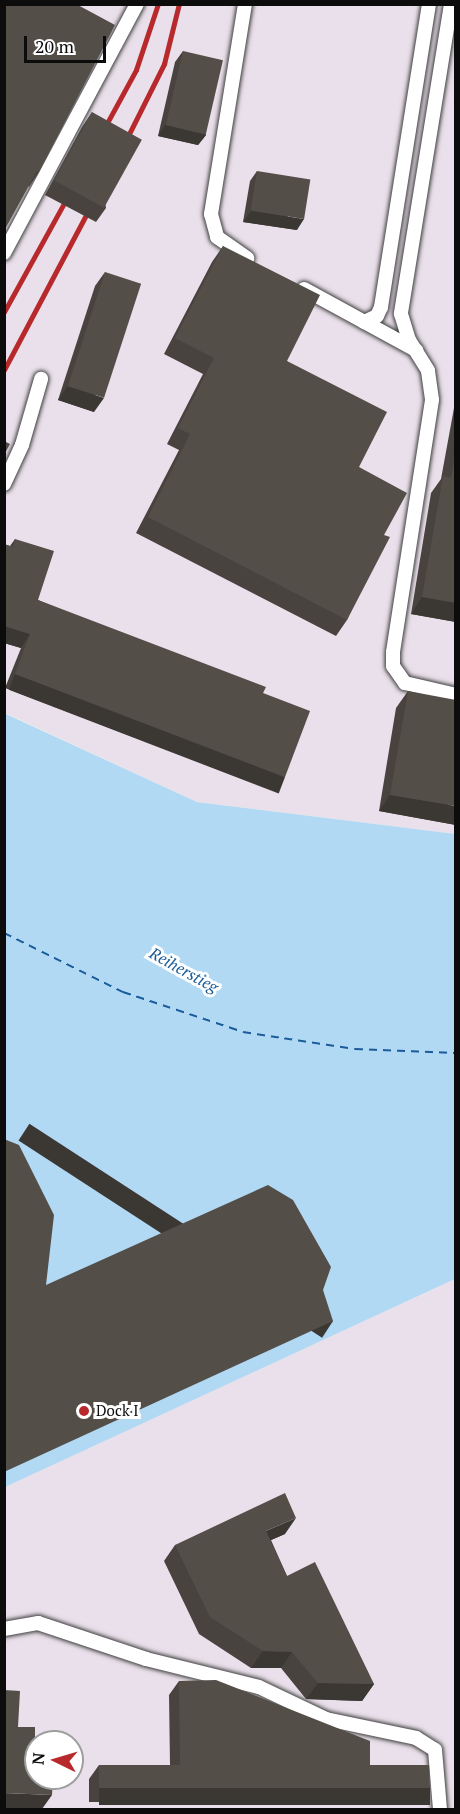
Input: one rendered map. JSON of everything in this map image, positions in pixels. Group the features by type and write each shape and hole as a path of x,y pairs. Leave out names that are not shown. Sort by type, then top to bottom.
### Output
{"lane":[{"path":"4,253 136,4"},
{"path":"245,4 211,214 217,237 225,246 264,268"},
{"path":"364,322 380,312 429,4"},
{"path":"403,320 451,4"},
{"path":"392,243 403,320 428,371 432,400 393,666 405,683 414,687 456,695"},
{"path":"294,284 416,350"},
{"path":"4,484 22,446 41,379"},
{"path":"4,1629 38,1623 146,1659 259,1687 326,1719 416,1738 435,1750 440,1809"}],"shaded area":[{"path":"5,5 455,5 455,834 197,802 5,713"},
{"path":"455,1279 455,1809 5,1809 4,1487"}],"water":[{"name":"Reiherstieg","path":"4,713 197,802 456,834 455,1279 5,1487"}],"building":[{"path":"4,4 76,4 115,25 39,172 37,171 4,231"},
{"path":"183,51 223,60 206,134 166,125"},
{"path":"92,112 142,140 104,208 54,180"},
{"path":"257,171 310,179 304,219 251,211"},
{"path":"223,246 320,295 287,361 387,412 359,467 407,493 384,535 390,537 347,620 148,517 190,434 178,428 214,358 175,338"},
{"path":"105,272 141,284 104,398 68,386"},
{"path":"4,441 10,444 4,455"},
{"path":"456,448 456,603 422,597 443,476 451,478"},
{"path":"15,539 54,551 38,600 266,687 263,693 310,711 285,777 15,674 30,634 4,626 4,544 13,547"},
{"path":"408,691 456,700 456,806 390,795"},
{"name":"Dock I","path":"4,1139 19,1145 54,1215 46,1285 268,1185 293,1200 331,1267 323,1290 333,1321 4,1472"},
{"path":"285,1493 296,1518 266,1531 287,1576 315,1562 374,1684 318,1683 292,1652 263,1651 210,1617 175,1545"},
{"path":"216,1680 370,1741 370,1765 429,1765 430,1788 99,1788 99,1765 180,1765 179,1681"},
{"path":"4,1690 20,1691 18,1727 35,1727 35,1730 24,1730 24,1790 52,1790 52,1795 4,1793"}],"ferry route":[{"path":"4,933 123,992 243,1032 355,1049 456,1053"}],"railway":[{"path":"100,136 136,70 158,4"},
{"path":"122,148 164,64 179,4"},
{"path":"4,312 63,205"},
{"path":"4,370 85,217"}],"place":[{"name":"Dock I","path":"84,1411"}]}
